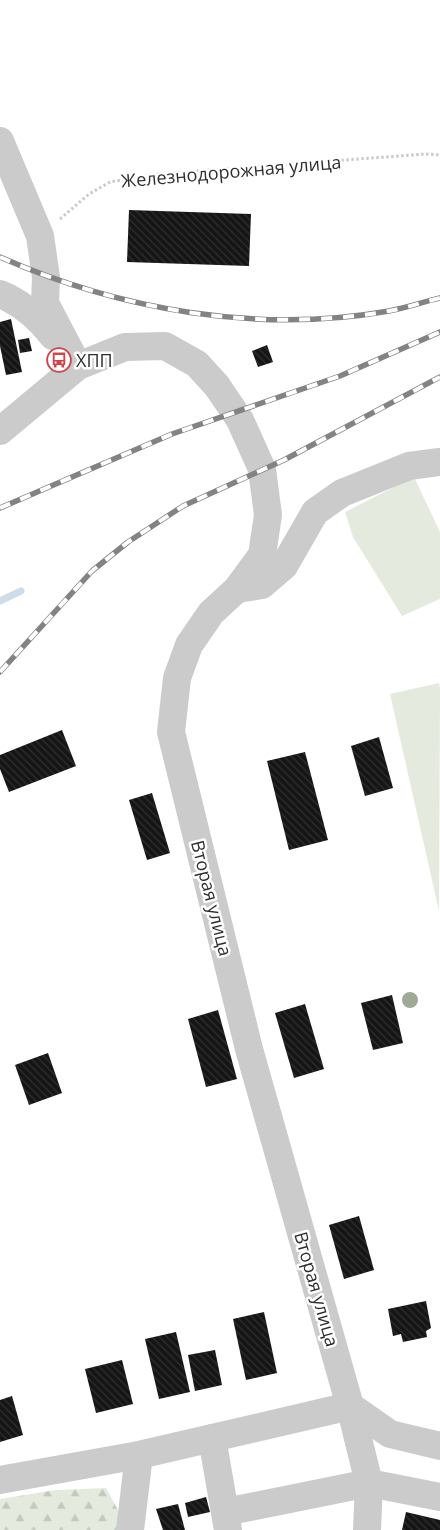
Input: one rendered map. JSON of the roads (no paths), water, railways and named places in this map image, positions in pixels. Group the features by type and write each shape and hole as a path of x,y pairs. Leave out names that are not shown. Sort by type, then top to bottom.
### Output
{"street":[{"path":"0,141 40,236 46,277 45,303 78,366"},
{"path":"0,294 14,300 39,318 78,366"},
{"name":"Вторая улица","path":"78,366 125,347 165,346 197,364 217,386 248,435 262,469 268,515 262,555 237,589 211,613 189,645 177,678 170,732 249,1049 350,1406 369,1483 367,1530"},
{"path":"0,431 78,366"},
{"path":"237,589 262,585 284,566 316,512 342,493 409,466 440,462"},
{"path":"0,1480 139,1455 350,1406 390,1434 440,1446"},
{"path":"212,1438 226,1521 369,1483 440,1497"},
{"path":"130,1530 139,1455"}],"waterway":[{"path":"0,601 21,591"}],"railway":[{"path":"0,257 93,291 141,303 190,312 240,318 290,320 340,317 389,311 440,298"},
{"path":"0,508 172,434 340,376 440,332"},
{"path":"0,672 92,571 128,542 183,506 284,460 440,377"}],"place":[{"name":"ХПП","path":"59,360"}]}
